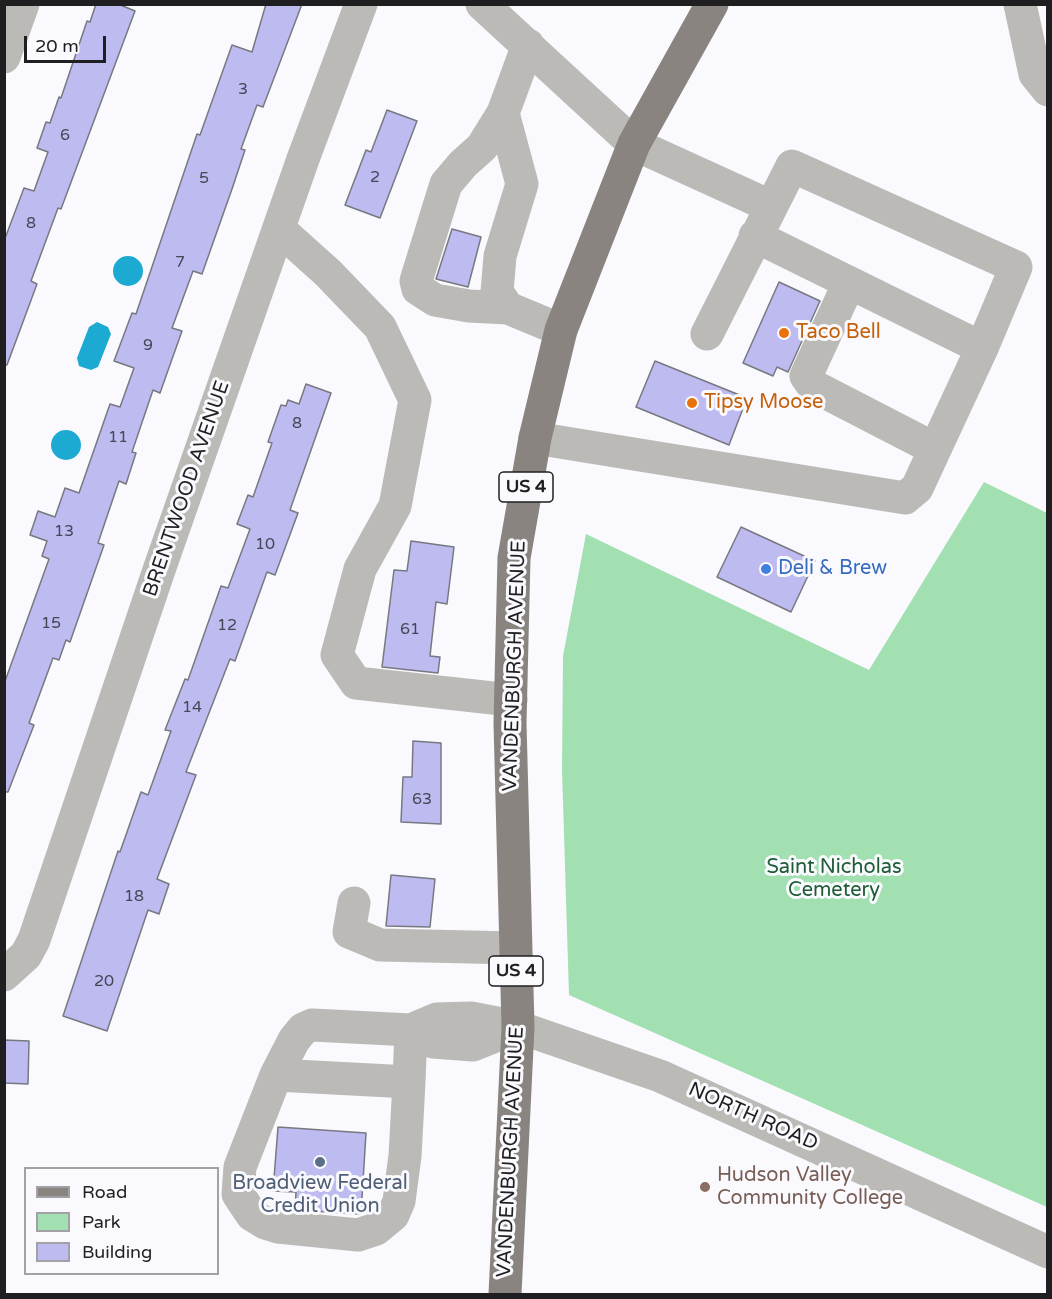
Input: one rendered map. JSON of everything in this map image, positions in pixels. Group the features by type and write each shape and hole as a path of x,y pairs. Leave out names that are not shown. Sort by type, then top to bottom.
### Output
{"main road":[{"name":"VANDENBURGH AVENUE","path":"505,1294 518,1027 511,700 514,558 535,438 561,330 634,144 712,4"}],"street":[{"path":"4,57 23,4"},
{"name":"BRENTWOOD AVENUE","path":"8,974 26,956 34,940 162,561 361,4"},
{"path":"482,4 634,144 770,206"},
{"path":"1020,4 1043,79"},
{"path":"528,45 503,112 482,147 446,184 416,281 418,289 435,300 469,306 507,308 561,330"},
{"path":"503,112 522,184 498,270 498,292 507,308"},
{"path":"535,438 905,498 917,488 982,348 1016,267 792,166 707,334"},
{"path":"279,229 328,273 380,327 415,400 395,506 360,569 337,655 356,683 511,700"},
{"path":"755,236 982,348"},
{"path":"849,283 806,376 813,386 935,449"},
{"path":"354,903 350,932 380,945 515,948"},
{"path":"411,1030 403,1181 393,1215 376,1229 358,1235 278,1227 252,1215 238,1194 237,1182 240,1167 276,1075 294,1040 303,1029 312,1025 411,1030 433,1042 473,1045 518,1027"},
{"name":"NORTH ROAD","path":"518,1027 660,1076 1047,1252"},
{"path":"276,1075 409,1082"}],"green space":[{"name":"Saint Nicholas Cemetery","path":"984,482 1047,513 1047,1207 569,995 562,770 563,656 586,534 869,670"}],"water":[{"path":"128,256 134,257 142,265 142,277 134,285 128,286 122,285 114,277 113,271 114,265 122,257"},
{"path":"97,322 108,327 111,334 98,367 91,370 79,366 77,358 89,327"},
{"path":"66,430 77,434 81,445 77,456 66,460 55,456 51,445 55,434"}],"building":[{"path":"96,4 118,4 135,11 61,209 58,208 31,281 37,284 7,365 4,365 4,241 24,188 34,191 48,152 37,148 46,122 50,123 59,97 61,98 87,21 90,22"},
{"path":"266,4 302,4 263,107 257,105 241,149 245,150 202,274 193,271 172,328 182,331 160,393 153,390 132,452 136,453 126,484 119,481 98,543 104,545 70,642 66,640 59,660 53,658 29,723 34,725 8,792 4,792 4,684 49,559 42,556 47,541 30,535 38,511 55,517 65,488 79,493 110,404 120,407 134,368 114,361 132,313 136,314 197,134 200,135 232,45 252,52"},
{"path":"387,110 417,121 380,218 345,205 366,150 371,152"},
{"path":"452,229 481,237 468,287 436,279"},
{"name":"Taco Bell","path":"779,282 820,301 788,372 777,367 773,376 743,363"},
{"name":"Tipsy Moose","path":"655,361 747,398 729,445 636,407"},
{"path":"306,384 331,393 290,510 298,513 275,575 267,572 235,661 230,659 186,772 196,775 157,879 169,884 159,914 148,910 107,1031 63,1016 118,851 120,852 141,792 148,795 171,731 165,730 185,679 188,680 221,586 228,588 250,529 237,524 248,495 253,497 272,443 268,442 281,405 286,406 288,400 299,404"},
{"name":"Deli & Brew","path":"741,527 815,561 791,612 717,577"},
{"path":"411,541 454,547 447,604 436,602 430,656 440,657 438,673 382,667 394,570 407,571"},
{"path":"413,741 441,743 441,824 401,822 403,777 412,777"},
{"path":"391,875 435,879 430,927 386,926"},
{"path":"4,1040 29,1041 28,1084 4,1083"},
{"name":"Broadview Federal Credit Union","path":"278,1127 366,1133 361,1214 295,1210 296,1192 273,1191"}],"place":[{"name":"Taco Bell","path":"784,333"},
{"name":"Tipsy Moose","path":"692,403"},
{"name":"Deli & Brew","path":"766,569"},
{"name":"Broadview Federal Credit Union","path":"320,1162"},
{"name":"Hudson Valley Community College","path":"705,1187"}]}
